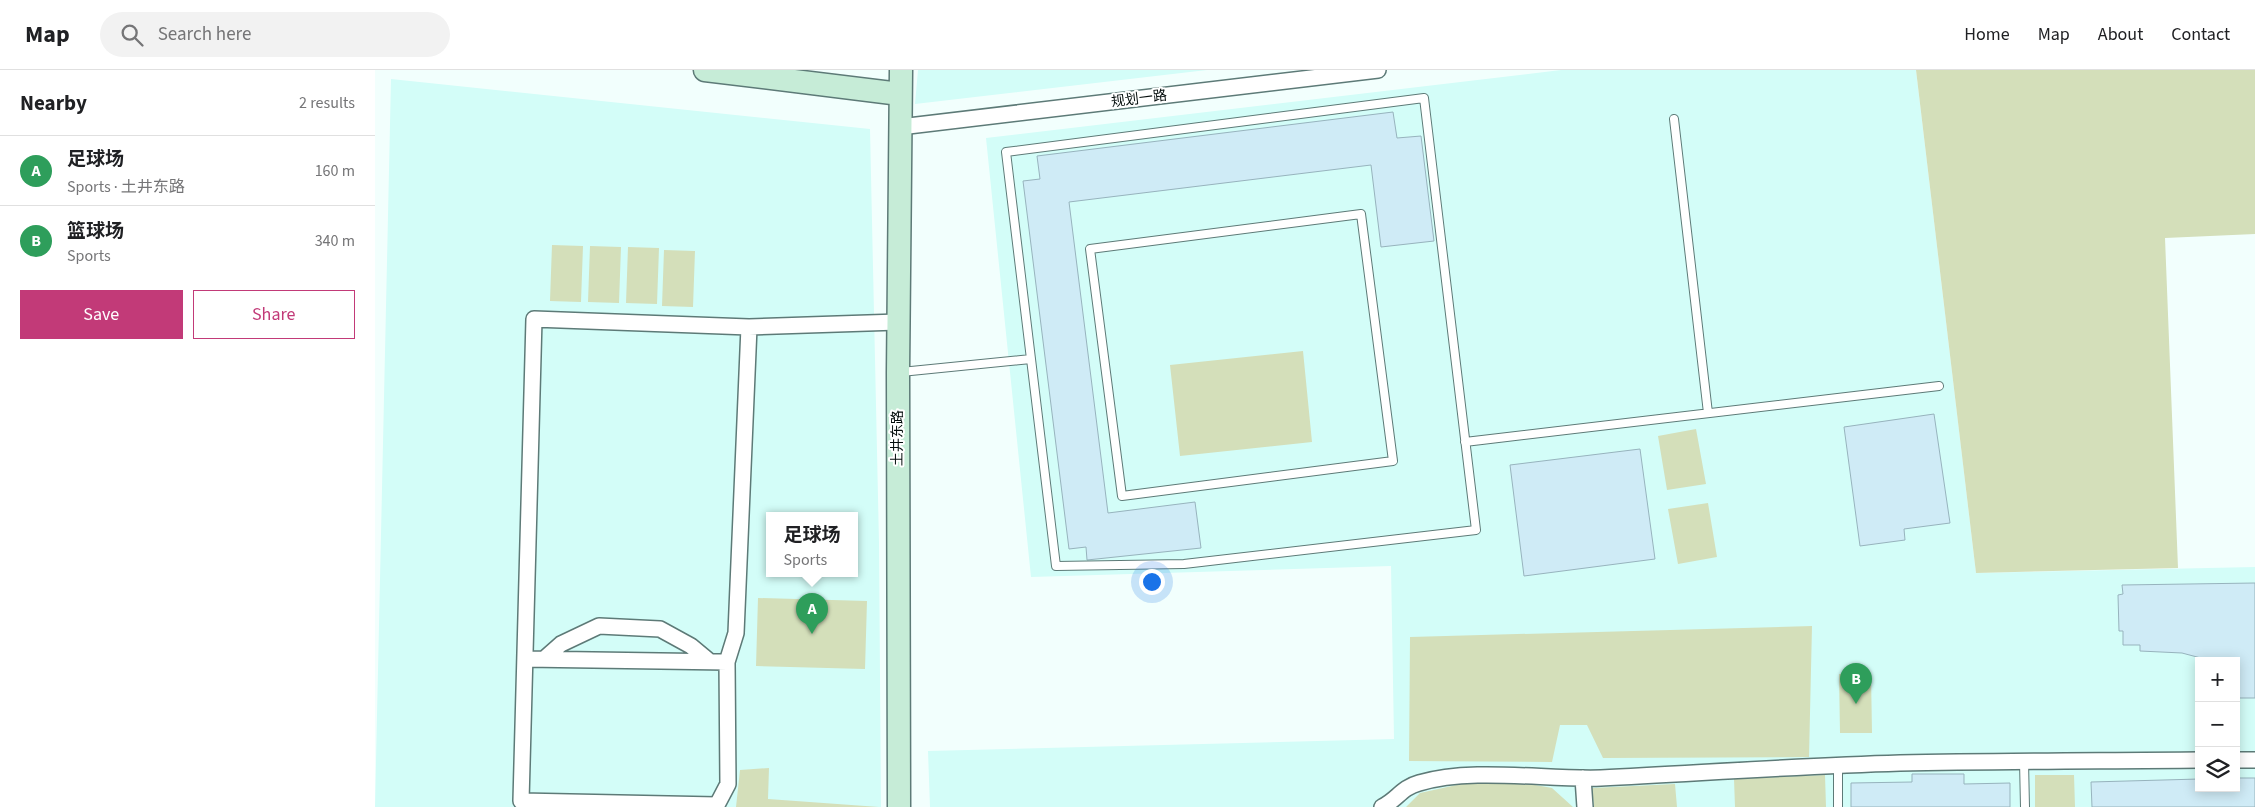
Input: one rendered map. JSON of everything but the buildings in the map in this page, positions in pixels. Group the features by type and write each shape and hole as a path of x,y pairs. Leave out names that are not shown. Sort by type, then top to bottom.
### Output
{"street":[{"path":"705,70 900,94"},
{"name":"土井东路","path":"899,807 898,322 901,70"},
{"name":"规划一路","path":"900,127 1378,70"},
{"path":"749,327 736,633 727,662 728,784 717,805 624,805 521,801 534,319 749,327 898,322"},
{"path":"544,659 561,644 599,626 661,628 691,646 709,661"},
{"path":"526,659 727,662"},
{"path":"1385,806 1394,801 1402,789 1419,782 1477,776 1583,778 1838,766 2024,761 2195,760"},
{"path":"2240,760 2255,760"},
{"path":"1583,778 1585,807"}],"lane":[{"path":"1424,98 1476,530 1184,564 1056,566 1031,359 1006,152 1424,98"},
{"path":"1674,119 1708,413"},
{"path":"1361,214 1393,461 1122,496 1090,249 1361,214"},
{"path":"898,372 1031,359"},
{"path":"1465,442 1939,386"},
{"path":"2024,761 2025,807"},
{"path":"1838,766 1839,807"}],"shaded area":[{"path":"918,70 1207,70 915,104"},
{"path":"1561,70 1916,70 1976,573 2255,567 2255,807 930,807 928,751 1394,739 1391,566 1031,577 986,138"},
{"path":"391,79 870,129 879,543 881,807 375,807"}],"green space":[{"path":"1916,70 2255,70 2255,234 2165,238 2178,568 1976,573"},
{"path":"552,245 583,246 581,302 550,301"},
{"path":"590,246 621,247 619,303 588,302"},
{"path":"628,247 659,248 657,304 626,303"},
{"path":"664,250 695,251 693,307 662,306"},
{"path":"1303,351 1312,442 1180,456 1170,365"},
{"path":"1696,429 1706,484 1667,490 1658,436"},
{"path":"1708,503 1717,557 1678,564 1668,509"},
{"path":"758,598 867,601 865,669 756,666"},
{"path":"1812,626 1809,757 1603,758 1587,725 1560,725 1552,762 1409,761 1410,637"},
{"path":"1839,674 1871,674 1872,733 1840,733"},
{"path":"769,768 768,799 879,807 736,807 740,770"},
{"path":"1825,775 1826,807 1735,807 1734,779"},
{"path":"2035,775 2074,775 2075,807 2035,807"},
{"path":"1461,784 1530,784 1552,788 1573,807 1406,807 1420,793"},
{"path":"1675,784 1677,807 1594,807 1592,788"}],"place":[{"name":"足球场","path":"812,634"},
{"name":"篮球场","path":"1856,704"}]}
